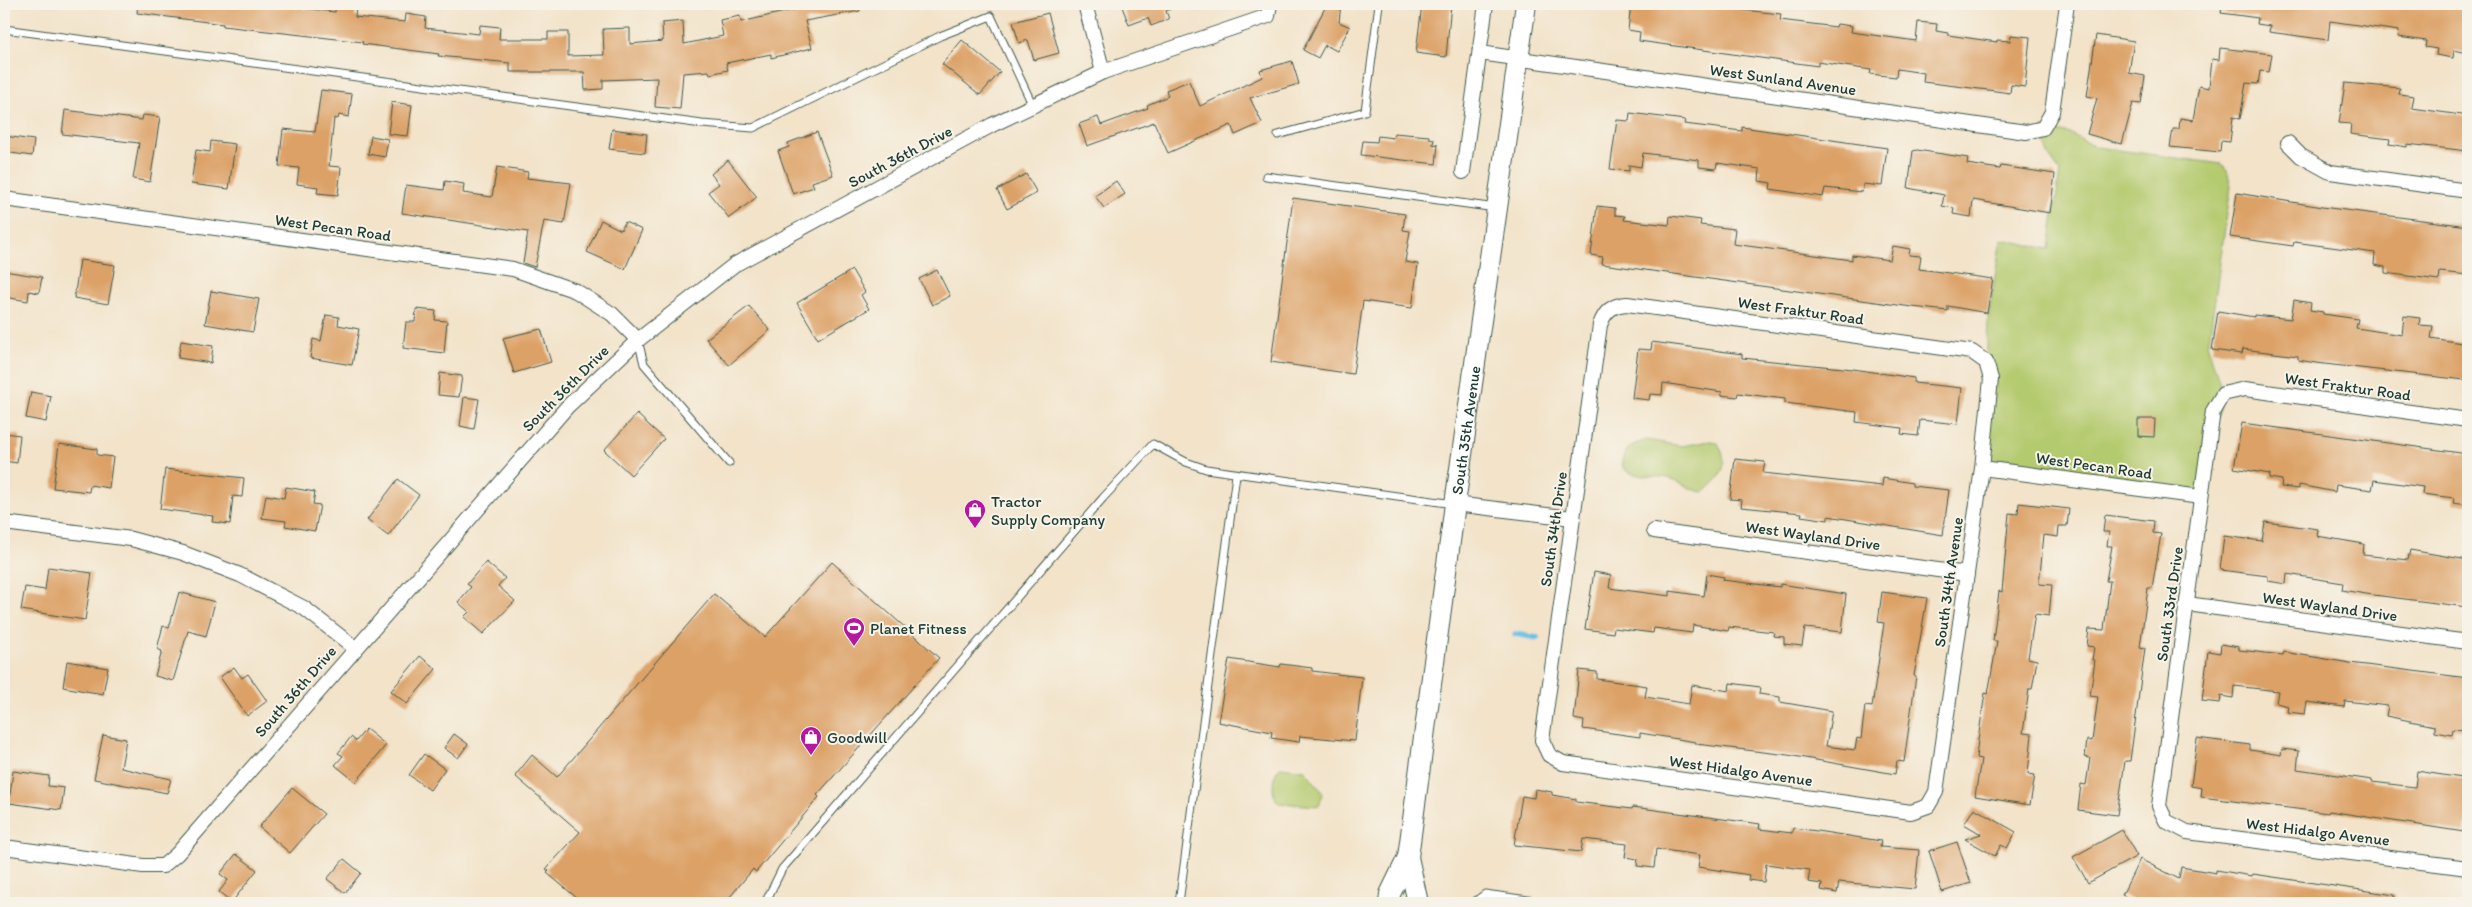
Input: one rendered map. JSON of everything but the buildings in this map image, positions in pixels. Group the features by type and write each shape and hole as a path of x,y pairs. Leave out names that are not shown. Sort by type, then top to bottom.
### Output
{"main road":[{"name":"South 35th Avenue","path":"1389,903 1390,894 1408,857 1455,504 1526,4"},
{"name":"South 35th Avenue","path":"1408,857 1418,903"}],"street":[{"path":"1085,4 1103,72"},
{"name":"South 36th Drive","path":"4,847 143,866 163,866 183,846 567,407 638,340 734,265 1033,106 1103,72 1268,16 1270,4"},
{"path":"1463,172 1486,4"},
{"name":"West Sunland Avenue","path":"1518,59 2026,132 2043,128 2052,112 2067,4"},
{"path":"1480,53 1518,59"},
{"path":"2288,144 2301,156 2330,172 2468,191"},
{"name":"West Pecan Road","path":"4,198 513,269 576,291 612,314 638,340"},
{"name":"West Fraktur Road","path":"1608,310 1617,305 1627,304 1972,352 1986,362"},
{"name":"South 34th Drive","path":"1549,755 1542,740 1600,325 1608,310"},
{"name":"South 34th Avenue","path":"1928,806 1936,792 1982,468 1991,379 1986,362"},
{"name":"West Fraktur Road","path":"2223,394 2245,389 2468,420"},
{"name":"South 33rd Drive","path":"2166,821 2159,806 2213,411 2223,394"},
{"name":"West Pecan Road","path":"1982,468 2201,497"},
{"path":"1455,504 1572,518"},
{"path":"4,523 131,540 184,552 240,575 304,608 355,648"},
{"name":"West Wayland Drive","path":"1654,531 1967,574"},
{"name":"West Wayland Drive","path":"2187,604 2468,642"},
{"name":"West Hidalgo Avenue","path":"1549,755 1563,762 1911,812 1928,806"},
{"name":"West Hidalgo Avenue","path":"2166,821 2187,832 2468,868"}],"lane":[{"path":"1278,135 1365,111 1379,4"},
{"path":"4,29 702,124 753,128 940,36 991,16 1033,106"},
{"path":"1266,176 1497,208"},
{"path":"638,340 644,364 729,463"},
{"path":"765,903 782,869 1103,498 1153,444 1186,462 1206,469 1236,475 1455,504"},
{"path":"1179,903 1236,475"},
{"path":"1473,903 1485,894 1549,903"}],"green space":[{"path":"2043,128 2071,134 2096,147 2222,164 2227,170 2231,186 2208,347 2223,394 2201,497 1982,468 1988,320 2001,239 2049,249 2060,172 2048,155"},
{"path":"1647,440 1682,446 1710,441 1717,442 1724,464 1720,476 1704,492 1694,490 1668,478 1637,475 1624,469 1622,463 1628,449"},
{"path":"1280,767 1305,770 1323,793 1319,806 1279,803 1276,800 1273,785 1275,775"}],"waterway":[{"path":"1515,634 1538,638"}],"place":[{"name":"Tractor Supply Company","path":"975,529"},
{"name":"Planet Fitness","path":"854,647"},
{"name":"Goodwill","path":"811,756"}]}
